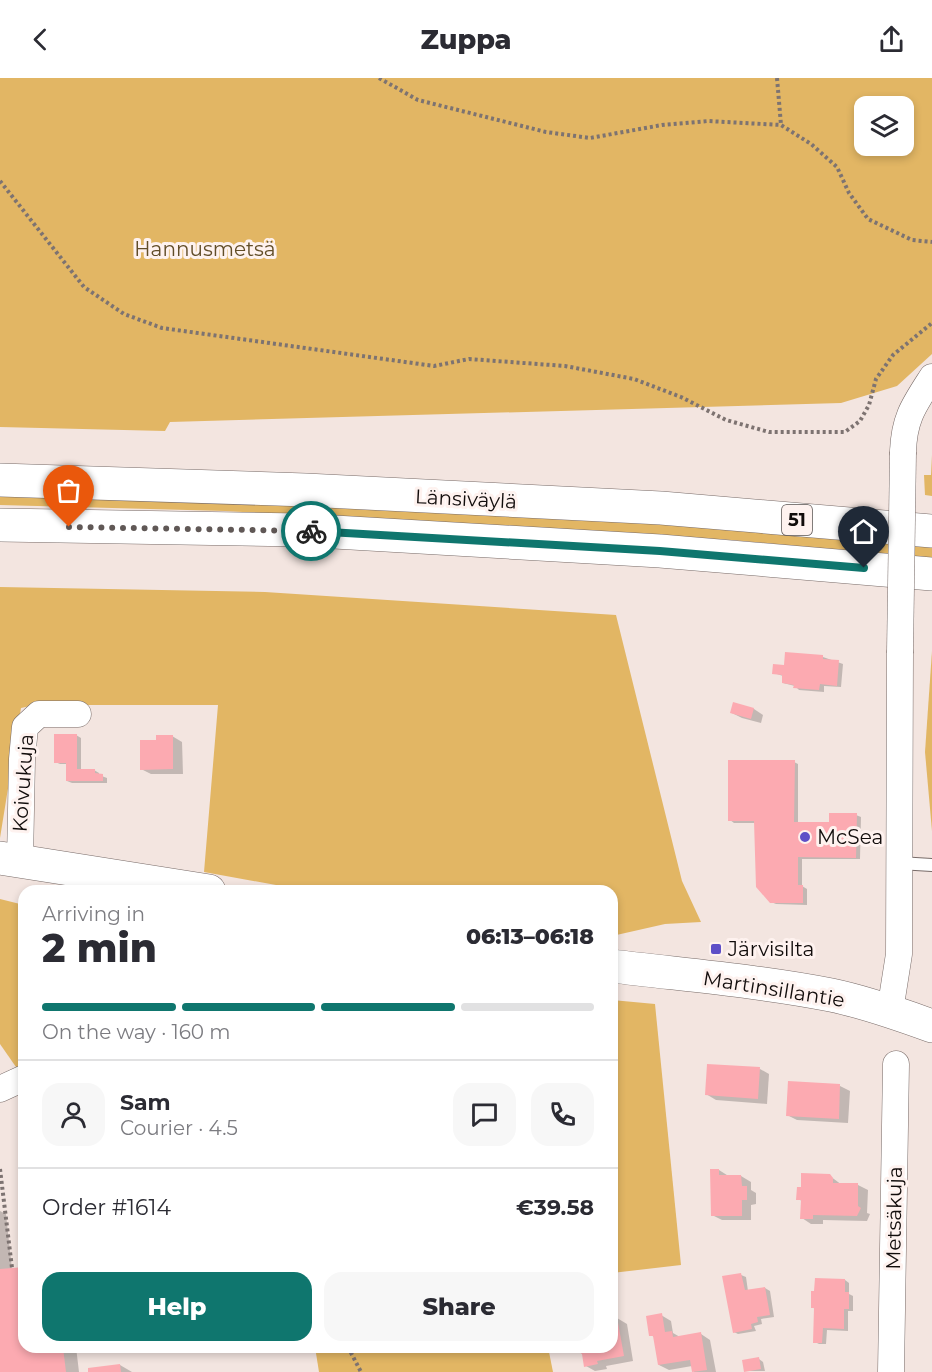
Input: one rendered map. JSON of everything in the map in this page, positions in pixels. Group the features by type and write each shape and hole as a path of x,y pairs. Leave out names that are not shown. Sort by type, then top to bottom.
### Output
{"main road":[{"name":"Länsiväylä","path":"0,480 306,490 661,508 932,531"},
{"name":"Länsiväylä","path":"0,525 300,530 660,551 932,574"},
{"path":"7,863 162,885"},
{"path":"7,863 54,885"},
{"name":"Martinsillantie","path":"618,967 832,996 890,1011 932,1026"}],"street":[{"path":"890,1011 898,954 903,432 911,411 932,377"},
{"name":"Koivukuja","path":"7,863 26,727 39,714 78,714"},
{"name":"Metsäkuja","path":"891,1372 896,1064"},
{"path":"0,1089 18,1081"}],"lane":[{"path":"899,863 932,865"}],"path":[{"path":"379,78 418,100 546,132 590,138 662,125 708,121 781,125 811,144 837,167 849,193 868,219 912,240 932,242"},
{"path":"777,78 781,125"},
{"path":"0,181 84,287 124,314 162,328 434,366 469,359 565,366 633,379 681,397 726,420 769,432 846,432 860,421 869,405 876,379 893,356 932,323"},
{"path":"0,1169 12,1268"},
{"path":"351,1353 360,1372"}],"green space":[{"name":"Hannusmetsä","path":"0,78 932,78 932,354 897,386 841,403 170,422 165,431 0,427"},
{"path":"932,455 932,496 925,495 924,475 931,475"},
{"path":"0,495 438,510 723,528 932,546 932,559 732,540 225,511 0,505"},
{"path":"0,587 265,592 616,615 682,881 701,922 665,924 618,935 618,885 276,885 204,872 218,705 35,705 21,708 0,838"},
{"path":"932,651 932,831 925,752"},
{"path":"0,899 18,904 18,1067 0,1044"},
{"path":"618,1001 655,1004 681,1265 618,1272"},
{"path":"316,1353 549,1353 553,1372 319,1372"}],"building":[{"path":"785,652 823,655 823,659 839,660 837,686 820,684 819,690 793,688 794,685 782,683 782,675 772,674 773,664 784,665"},
{"path":"733,702 754,708 751,719 730,713"},
{"path":"54,734 77,734 77,769 95,769 95,773 103,774 103,781 66,781 66,763 54,763"},
{"path":"156,735 173,735 173,769 140,770 140,740 156,740"},
{"name":"McSea","path":"728,760 795,760 794,822 829,822 829,813 857,813 856,858 798,857 798,885 803,885 803,903 770,903 756,887 754,821 728,821"},
{"path":"707,1064 760,1067 758,1099 705,1095"},
{"path":"788,1081 840,1084 839,1119 786,1116"},
{"path":"710,1169 719,1169 719,1175 741,1175 742,1186 747,1186 747,1200 742,1200 742,1216 711,1216"},
{"path":"801,1173 830,1174 833,1183 858,1183 858,1206 861,1208 857,1216 813,1215 813,1219 800,1219 801,1200 796,1200 797,1187 801,1187"},
{"path":"18,1268 18,1353 64,1353 66,1372 0,1372 0,1269"},
{"path":"741,1273 745,1290 765,1287 770,1315 757,1317 758,1322 751,1324 752,1329 733,1333 722,1276"},
{"path":"815,1278 845,1279 845,1292 849,1292 849,1309 844,1309 844,1329 823,1328 822,1343 813,1343 814,1308 811,1308 811,1291 814,1291"},
{"path":"662,1313 665,1332 672,1331 673,1337 701,1332 707,1370 692,1372 690,1360 658,1365 653,1336 649,1336 646,1316"},
{"path":"618,1323 624,1356 597,1361 598,1364 584,1367 582,1354 618,1353"},
{"path":"759,1357 761,1369 744,1372 742,1360"},
{"path":"120,1364 121,1372 88,1372 88,1368"}],"way so far":[{"path":"69,527 311,531"}],"place":[{"name":"McSea","path":"805,837"},
{"name":"Järvisilta","path":"716,949"}],"route":[{"path":"311,531 660,551 864,568"}]}
